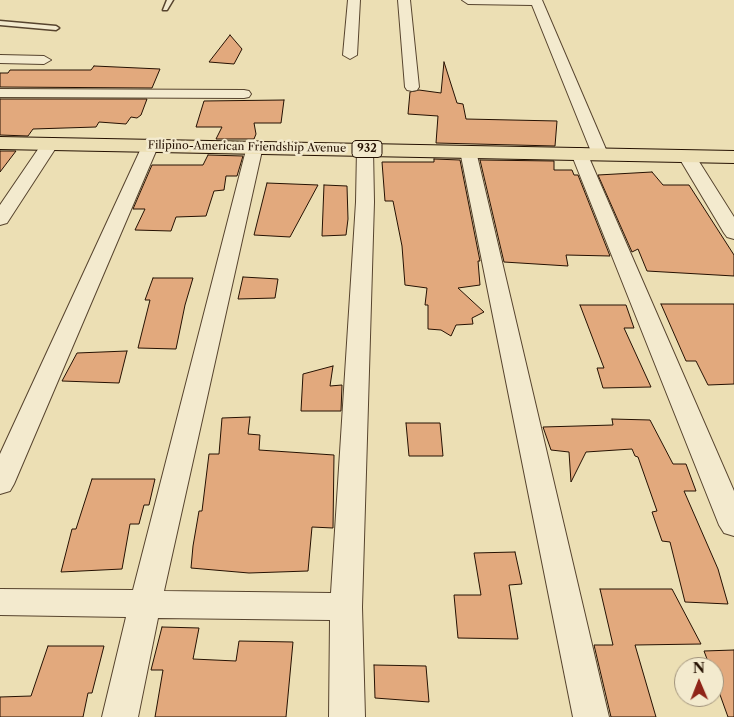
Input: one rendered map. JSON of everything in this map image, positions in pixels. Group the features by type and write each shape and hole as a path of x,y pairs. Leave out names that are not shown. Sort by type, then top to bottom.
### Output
{"main road":[{"name":"Filipino-American Friendship Avenue","path":"0,143 152,144 734,157"}],"street":[{"path":"350,55 354,0"},
{"path":"404,0 412,86"},
{"path":"468,0 536,1 590,154 734,525"},
{"path":"0,59 44,60"},
{"path":"0,93 244,94"},
{"path":"0,220 51,143"},
{"path":"0,484 152,144"},
{"path":"120,717 145,604 255,146"},
{"path":"347,717 346,607 365,212 365,149"},
{"path":"468,151 591,717"},
{"path":"687,156 734,233"},
{"path":"0,602 346,607"}],"lane":[{"path":"165,9 170,0"},
{"path":"0,24 56,28"}],"building":[{"path":"230,35 242,49 234,64 209,62"},
{"path":"444,62 457,103 463,104 466,119 557,121 555,146 436,143 438,116 408,114 410,92 419,90 441,93"},
{"path":"94,66 160,69 152,88 0,87 0,73 8,73 10,70 91,70"},
{"path":"0,99 147,99 141,115 137,118 131,117 126,124 99,122 96,127 33,129 28,136 0,135"},
{"path":"284,100 281,123 254,123 256,134 254,139 216,139 222,127 196,127 204,101"},
{"path":"0,151 16,151 0,172"},
{"path":"208,155 243,156 237,176 226,176 224,190 214,191 206,216 176,217 171,231 135,230 145,209 133,209 152,165 203,165"},
{"path":"434,159 460,160 480,261 478,261 480,285 458,288 484,312 472,318 473,324 456,325 451,336 441,330 428,329 428,305 425,305 427,288 405,285 402,246 393,201 385,201 382,162 434,162"},
{"path":"480,160 554,161 554,170 572,170 574,175 578,175 610,256 566,255 568,266 504,262"},
{"path":"652,172 663,185 689,185 734,255 734,276 647,271 638,249 632,252 598,175"},
{"path":"267,183 318,185 290,237 254,235"},
{"path":"324,185 347,186 348,219 346,235 322,236"},
{"path":"243,277 278,279 275,298 238,299"},
{"path":"153,278 193,278 176,349 138,348 150,300 145,300"},
{"path":"661,304 734,304 734,384 708,385 696,361 686,361"},
{"path":"580,305 626,305 634,328 624,328 651,387 603,388 597,368 604,368"},
{"path":"127,351 119,383 62,381 77,353"},
{"path":"333,366 330,386 342,385 341,411 301,411 303,374"},
{"path":"250,417 248,434 260,435 259,450 334,455 333,528 312,527 308,571 249,573 191,568 199,511 202,511 209,454 219,454 222,418"},
{"path":"612,419 650,420 673,464 686,464 696,491 684,491 718,569 728,604 685,602 670,542 662,541 652,512 657,511 638,457 635,456 632,449 586,452 571,482 569,452 551,450 543,427 613,425"},
{"path":"406,423 440,423 443,456 409,456"},
{"path":"92,479 155,479 149,505 144,505 139,524 130,524 122,569 61,572 72,529 76,529"},
{"path":"515,552 522,584 509,585 518,639 458,638 454,595 481,595 474,553"},
{"path":"600,589 672,589 701,644 635,645 656,717 611,717 594,645 613,645"},
{"path":"162,627 199,628 193,659 236,661 239,641 293,642 286,717 155,717 163,670 151,670"},
{"path":"48,646 104,646 92,693 88,693 83,717 0,717 0,697 31,696"},
{"path":"734,650 734,717 728,717 724,706 724,657 706,657 704,651"},
{"path":"374,665 426,666 429,702 375,698"}]}
